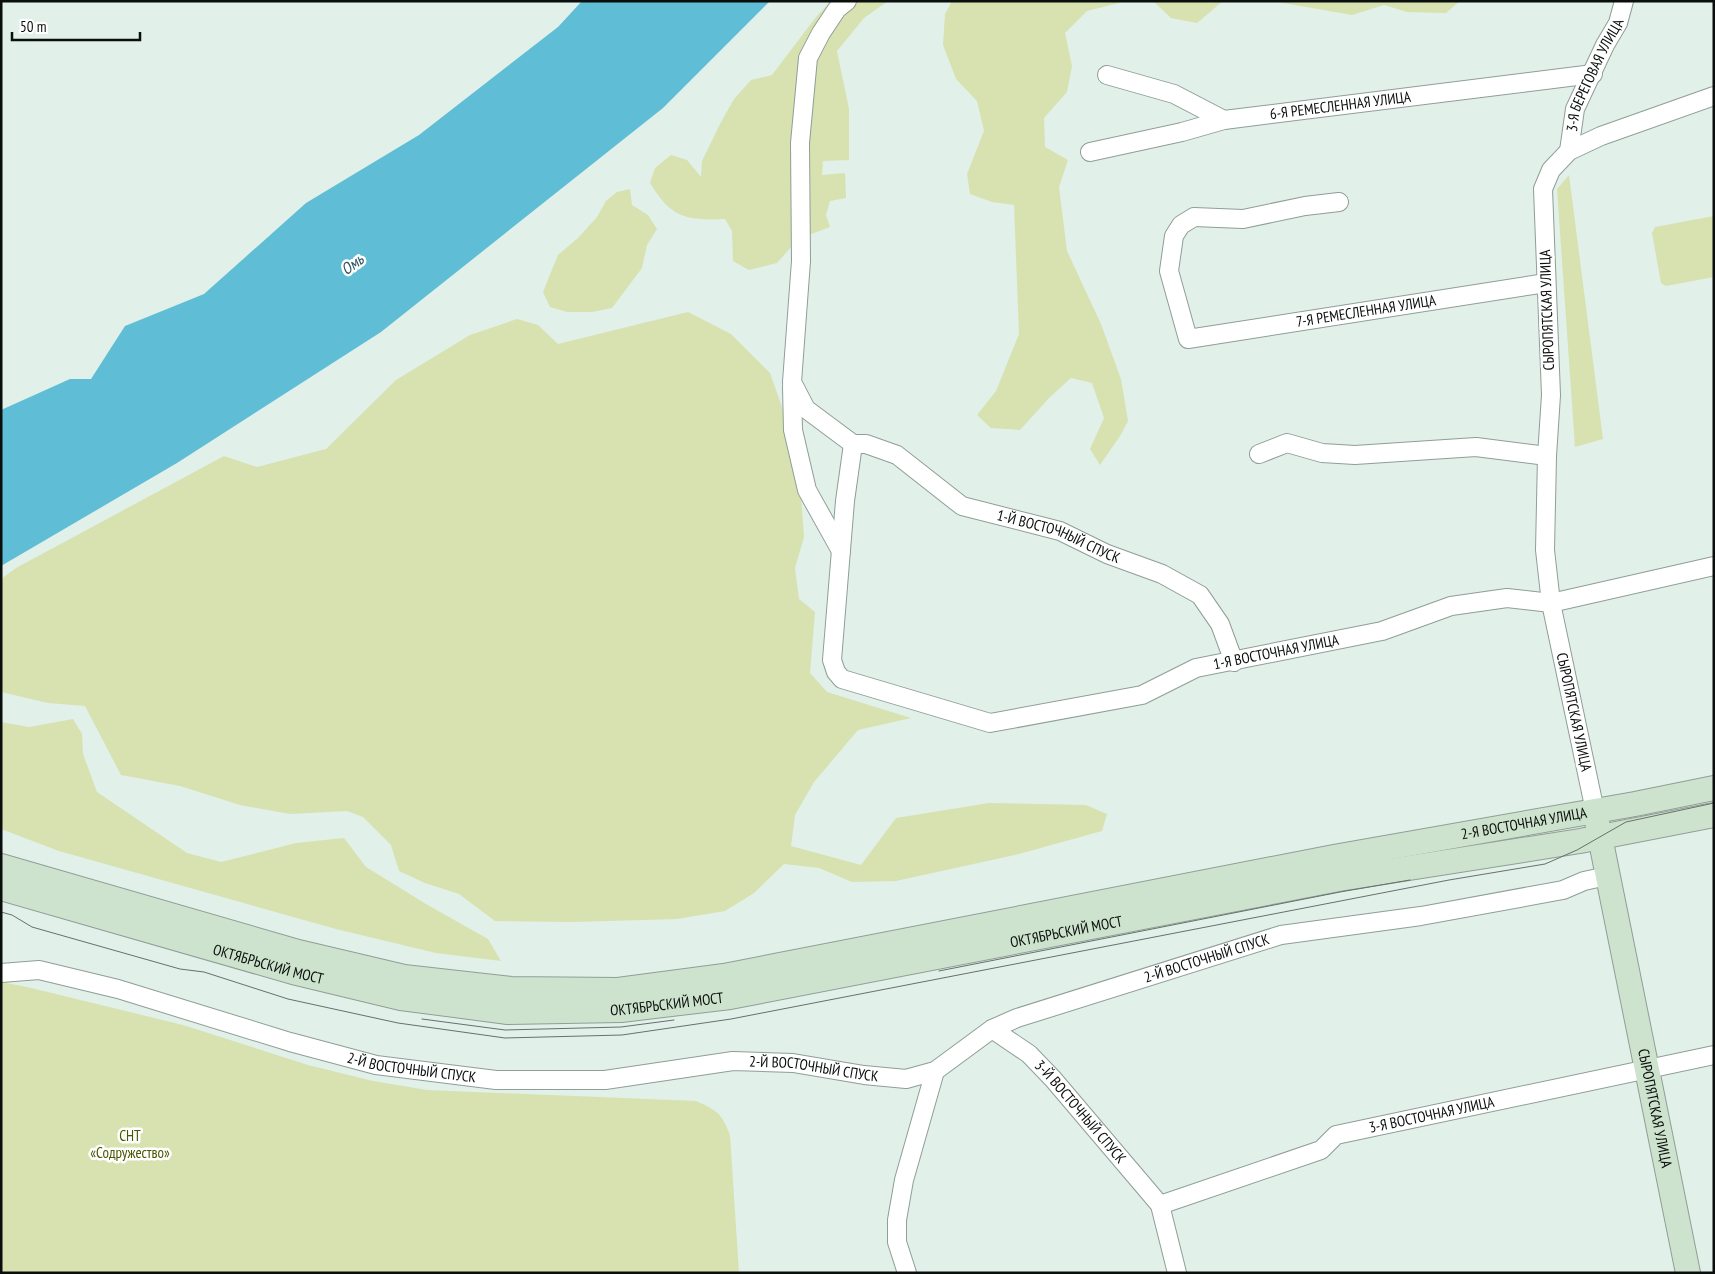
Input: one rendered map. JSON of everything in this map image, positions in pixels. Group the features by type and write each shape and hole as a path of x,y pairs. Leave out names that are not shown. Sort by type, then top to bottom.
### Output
{"main road":[{"name":"2-Я ВОСТОЧНАЯ УЛИЦА","path":"1334,857 1714,788"},
{"name":"СЫРОПЯТСКАЯ УЛИЦА","path":"1594,811 1688,1273"},
{"name":"2-Я ВОСТОЧНАЯ УЛИЦА","path":"1339,880 1600,838 1714,815"},
{"name":"ОКТЯБРЬСКИЙ МОСТ","path":"1,866 298,952 404,977 511,990 618,990 724,976 1334,857"},
{"name":"ОКТЯБРЬСКИЙ МОСТ","path":"1,888 311,976 401,998 508,1012 621,1010 730,997 1339,880"}],"street":[{"path":"841,551 807,490 793,430 792,382 801,261 800,143 808,58 821,33 837,10 847,1"},
{"name":"3-Я БЕРЕГОВАЯ УЛИЦА","path":"1569,150 1575,109 1605,45 1618,23 1624,1"},
{"name":"6-Я РЕМЕСЛЕННАЯ УЛИЦА","path":"1090,152 1182,132 1224,120 1592,74"},
{"path":"1107,75 1174,94 1224,120"},
{"path":"1569,150 1601,136 1714,96"},
{"name":"СЫРОПЯТСКАЯ УЛИЦА","path":"1569,150 1551,170 1543,189 1551,395 1547,456 1546,550 1552,603 1594,811"},
{"name":"7-Я РЕМЕСЛЕННАЯ УЛИЦА","path":"1339,202 1305,206 1243,219 1194,217 1180,225 1174,236 1169,271 1188,338 1546,283"},
{"path":"792,382 806,409 853,444 845,501 841,551"},
{"path":"1259,454 1287,443 1322,453 1355,455 1476,447 1547,456"},
{"name":"1-Й ВОСТОЧНЫЙ СПУСК","path":"853,444 866,444 897,455 962,506 1060,531 1106,554 1162,574 1192,590 1200,595 1220,624 1234,662"},
{"name":"1-Я ВОСТОЧНАЯ УЛИЦА","path":"841,551 832,660 836,672 842,679 990,723 1142,694 1196,668 1234,662 1382,631 1451,606 1507,598 1552,603 1714,566"},
{"name":"2-Й ВОСТОЧНЫЙ СПУСК","path":"1,973 39,970 118,989 281,1040 376,1066 496,1080 605,1080 733,1061 793,1063 864,1075 906,1079 935,1071 992,1029 1017,1018 1281,935 1421,916 1563,890 1584,881 1607,876"},
{"name":"3-Й ВОСТОЧНЫЙ СПУСК","path":"992,1029 1035,1060 1160,1205"},
{"name":"3-Я ВОСТОЧНАЯ УЛИЦА","path":"1160,1205 1320,1150 1336,1135 1714,1055"},
{"path":"907,1273 897,1242 897,1220 904,1180 935,1071"},
{"path":"1160,1205 1177,1273"}],"green space":[{"path":"831,1 888,1 864,18 837,51 849,109 849,160 823,161 822,175 845,173 846,198 830,201 826,215 830,227 811,234 793,245 777,263 749,270 733,261 732,231 725,219 700,219 681,215 666,204 650,183 655,168 671,155 687,160 701,177 702,161 734,99 751,80 772,75 816,17"},
{"path":"952,1 1127,1 1087,11 1065,33 1072,66 1067,92 1044,118 1045,147 1068,160 1059,187 1067,251 1101,324 1121,379 1128,421 1100,465 1090,449 1104,418 1092,383 1071,378 1050,397 1020,430 991,428 977,415 996,391 1019,334 1014,205 992,202 970,194 967,174 984,131 977,101 956,79 943,45 945,14"},
{"path":"1153,1 1223,1 1197,23 1171,18"},
{"path":"1272,1 1460,1 1446,13 1407,12 1384,5 1352,15"},
{"path":"1569,175 1603,439 1575,447 1557,189"},
{"path":"630,189 632,205 648,215 657,229 647,245 642,268 612,308 592,312 567,312 550,307 543,292 558,255 578,238 597,217 606,201 617,192"},
{"path":"1714,216 1714,277 1666,286 1661,283 1652,233 1655,227"},
{"path":"688,312 731,334 770,373 782,407 800,481 804,537 795,568 799,599 815,612 810,673 827,692 911,718 858,730 814,782 795,815 791,846 861,865 896,818 989,803 1086,805 1107,814 1102,831 1019,854 896,881 852,882 819,868 784,864 754,893 725,911 677,919 573,922 495,921 459,894 425,883 399,871 391,845 363,817 347,811 290,814 240,805 180,786 121,775 85,706 48,703 1,692 1,579 16,568 224,456 257,467 326,449 396,380 470,335 517,319 538,325 558,344"},
{"path":"73,719 82,734 83,754 97,792 187,853 221,862 296,843 344,838 366,867 488,939 501,961 436,953 336,929 59,851 1,829 1,722 29,727"},
{"name":"СНТ «Содружество»","path":"1,982 183,1025 308,1065 373,1081 427,1090 696,1101 709,1107 721,1117 730,1135 739,1273 1,1273"}],"water":[{"name":"Омь","path":"582,1 770,1 663,108 381,332 177,463 1,566 1,410 70,379 91,379 125,326 204,294 306,203 419,135 558,27"}],"tram line":[{"path":"1,912 12,915 32,927 180,969 204,972 288,999 398,1023 505,1038 622,1035 731,1019 1449,880 1545,864 1577,850 1626,822 1714,803"},
{"path":"939,971 1410,880"},
{"path":"422,1019 505,1030 621,1027 674,1020"}]}
